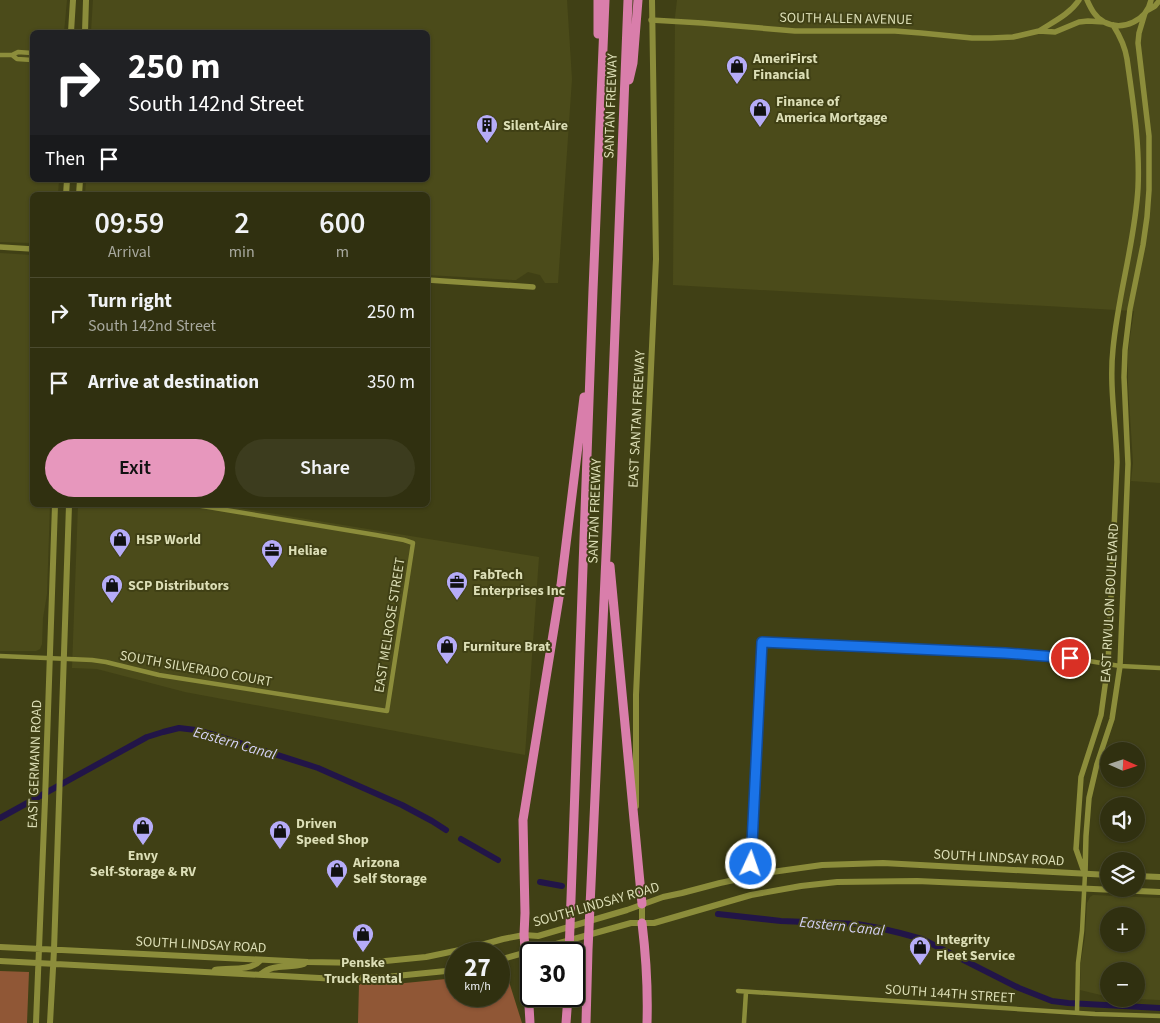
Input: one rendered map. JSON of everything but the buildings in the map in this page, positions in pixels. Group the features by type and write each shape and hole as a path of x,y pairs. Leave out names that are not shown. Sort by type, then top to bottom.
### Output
{"highway":[{"path":"598,0 597,85 600,121"},
{"name":"SANTAN FREEWAY","path":"569,942 605,0"},
{"name":"SANTAN FREEWAY","path":"586,1023 628,0"},
{"path":"624,108 633,63 638,0"},
{"path":"524,942 524,812 564,565 585,390 593,290"},
{"path":"607,534 642,904"},
{"path":"642,923 646,972 647,1023"},
{"path":"529,1007 530,1023"},
{"path":"566,1023 567,1007"}],"main road":[{"path":"72,30 73,0"},
{"path":"85,30 86,0"},
{"name":"EAST SANTAN FREEWAY","path":"636,840 636,695 656,259 652,0"},
{"name":"EAST GERMANN ROAD","path":"36,1023 55,507"},
{"name":"EAST GERMANN ROAD","path":"50,1023 68,507"},
{"name":"SOUTH LINDSAY ROAD","path":"0,947 261,960 365,963 426,957 524,935 538,936 627,910 662,896 803,867 883,864 1100,875"},
{"path":"1145,876 1160,877"},
{"name":"SOUTH LINDSAY ROAD","path":"564,942 631,923 654,923 751,895 837,882 889,880 1160,892"},
{"path":"642,904 642,923"},
{"path":"206,972 223,968 248,967 261,960"},
{"name":"SOUTH LINDSAY ROAD","path":"0,962 328,978 366,978 445,971"},
{"path":"261,974 267,969 295,967 308,962"}],"street":[{"name":"SOUTH ALLEN AVENUE","path":"1039,31 1064,15 1079,0"},
{"path":"1088,0 1090,8 1096,16 1104,22 1122,26 1131,24 1139,19 1160,0"},
{"name":"EAST RIVULON BOULEVARD","path":"1085,874 1089,798 1097,764 1112,719 1120,666 1128,464 1124,377 1125,350 1129,315 1148,218 1149,190 1150,136 1138,43 1139,33 1152,0"},
{"name":"SOUTH ALLEN AVENUE","path":"651,20 702,22 795,31 913,32 972,38 1014,37 1039,31 1055,32 1078,22 1104,22"},
{"name":"EAST RIVULON BOULEVARD","path":"1085,874 1076,849 1081,777 1101,715 1108,664 1117,462 1112,357 1133,233 1138,188 1135,112 1125,48 1113,25"},
{"path":"0,55 12,55 18,52 30,53"},
{"path":"12,55 17,59 30,60"},
{"path":"0,247 30,249"},
{"path":"430,280 533,287"},
{"name":"EAST MELROSE STREET","path":"208,507 385,536 414,543 387,711"},
{"path":"751,877 762,642 1024,654 1070,658 1120,666 1160,668"},
{"name":"SOUTH SILVERADO COURT","path":"0,656 64,658 106,662 159,675 387,711"},
{"path":"1077,1010 1078,963 1085,874"},
{"name":"SOUTH 144TH STREET","path":"738,991 1160,1016"},
{"path":"744,1023 746,992"}],"shaded area":[{"path":"0,0 67,0 64,30 30,30 30,182 59,182 58,192 30,192 30,243 0,242"},
{"path":"93,0 567,0 572,79 558,283 545,283 540,275 528,272 516,280 430,275 430,192 85,192 86,182 430,182 430,30 91,30"},
{"path":"677,0 1160,0 1160,483 1131,481 1133,463 1128,351 1134,311 673,285 675,17"},
{"path":"0,253 30,255 30,507 50,507 47,594 43,618 42,644 40,649 36,651 0,651"},
{"path":"78,507 232,507 539,557 525,755 185,692 97,669 72,668"},
{"path":"1093,895 1100,895 1100,897 1160,898 1160,1000 1145,999 1145,962 1100,962 1100,995 1080,990 1087,903"},
{"path":"0,971 29,972 27,1023 0,1023"},
{"path":"445,979 445,1007 510,1007 510,985 522,1023 358,1023 359,984 395,984"}],"waterway":[{"name":"Eastern Canal","path":"0,818 147,737 179,728 218,736 318,768 402,805 446,830"},
{"name":"Eastern Canal","path":"461,839 498,860"},
{"name":"Eastern Canal","path":"540,882 562,886"},
{"name":"Eastern Canal","path":"718,914 781,921 857,924 879,928 922,939 1019,988 1052,1001 1160,1008"}],"place":[{"name":"AmeriFirst Financial","path":"737,85"},
{"name":"Finance of America Mortgage","path":"760,128"},
{"name":"Silent-Aire","path":"487,144"},
{"name":"HSP World","path":"120,558"},
{"name":"Heliae","path":"272,569"},
{"name":"FabTech Enterprises Inc","path":"457,601"},
{"name":"SCP Distributors","path":"112,604"},
{"name":"Furniture Brat","path":"447,665"},
{"name":"Envy Self-Storage & RV","path":"143,846"},
{"name":"Driven Speed Shop","path":"280,850"},
{"name":"Arizona Self Storage","path":"337,889"},
{"name":"Penske Truck Rental","path":"363,953"},
{"name":"Integrity Fleet Service","path":"920,966"}],"route":[{"path":"751,864 762,642 1005,653 1070,658"}]}
